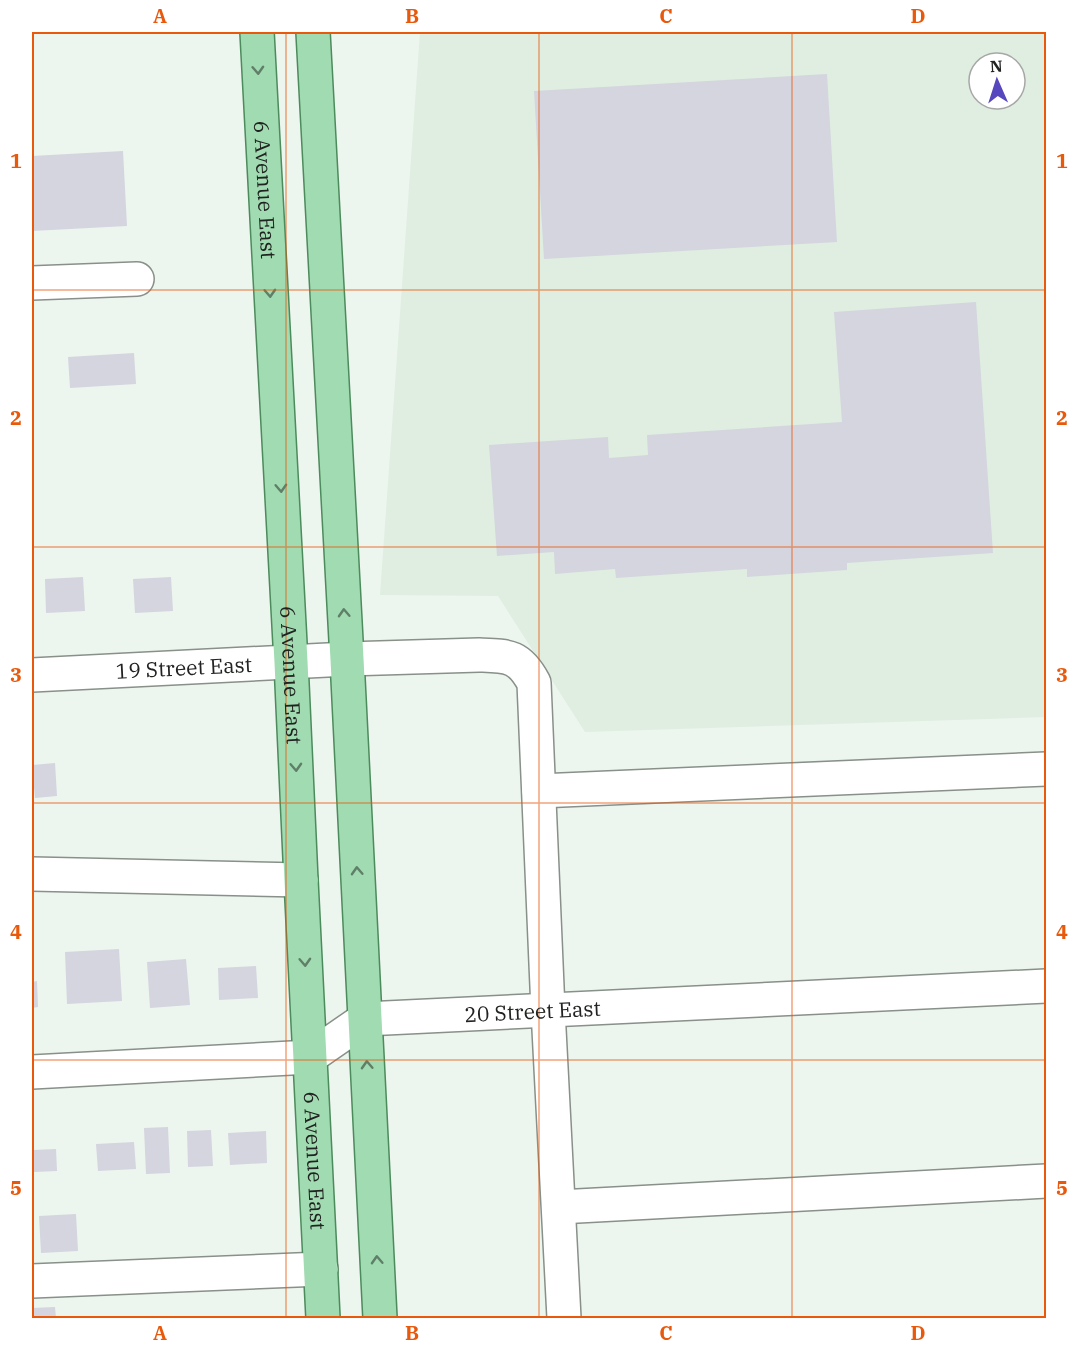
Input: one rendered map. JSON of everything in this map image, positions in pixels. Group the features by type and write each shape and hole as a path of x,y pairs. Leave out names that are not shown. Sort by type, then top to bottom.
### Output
{"main road":[{"name":"6 Avenue East","path":"256,32 291,662 323,1318"},
{"path":"313,32 380,1318"}],"street":[{"path":"32,283 137,279"},
{"name":"19 Street East","path":"32,675 347,658 479,655 513,658 522,665 534,682 564,1318"},
{"path":"539,791 1047,768"},
{"path":"32,874 301,880"},
{"name":"20 Street East","path":"365,1019 1047,986"},
{"path":"32,1072 310,1057 365,1019"},
{"path":"559,1208 1047,1181"},
{"path":"32,1281 321,1269"}],"shaded area":[{"path":"420,32 1046,32 1046,717 585,732 498,596 380,595"}],"building":[{"path":"827,74 837,242 544,259 534,91"},
{"path":"123,151 127,226 32,231 32,156"},
{"path":"976,302 993,553 847,563 847,570 747,577 747,569 616,578 615,569 555,574 554,552 497,556 489,445 608,437 609,458 648,455 647,435 842,422 834,312"},
{"path":"134,353 136,384 70,388 68,357"},
{"path":"83,577 85,611 46,613 45,579"},
{"path":"171,577 173,611 135,613 133,579"},
{"path":"55,763 57,796 35,798 32,765"},
{"path":"119,949 122,1001 67,1004 65,952"},
{"path":"186,959 190,1005 150,1008 147,962"},
{"path":"256,966 258,998 219,1000 218,968"},
{"path":"37,981 38,1007 32,1008 32,982"},
{"path":"168,1127 170,1173 146,1174 144,1128"},
{"path":"211,1130 213,1166 188,1167 187,1131"},
{"path":"266,1131 267,1163 230,1165 228,1133"},
{"path":"134,1142 136,1169 98,1171 96,1144"},
{"path":"56,1149 57,1171 34,1172 33,1150"},
{"path":"76,1214 78,1251 41,1253 39,1216"},
{"path":"55,1307 56,1318 32,1318 32,1308"}]}
